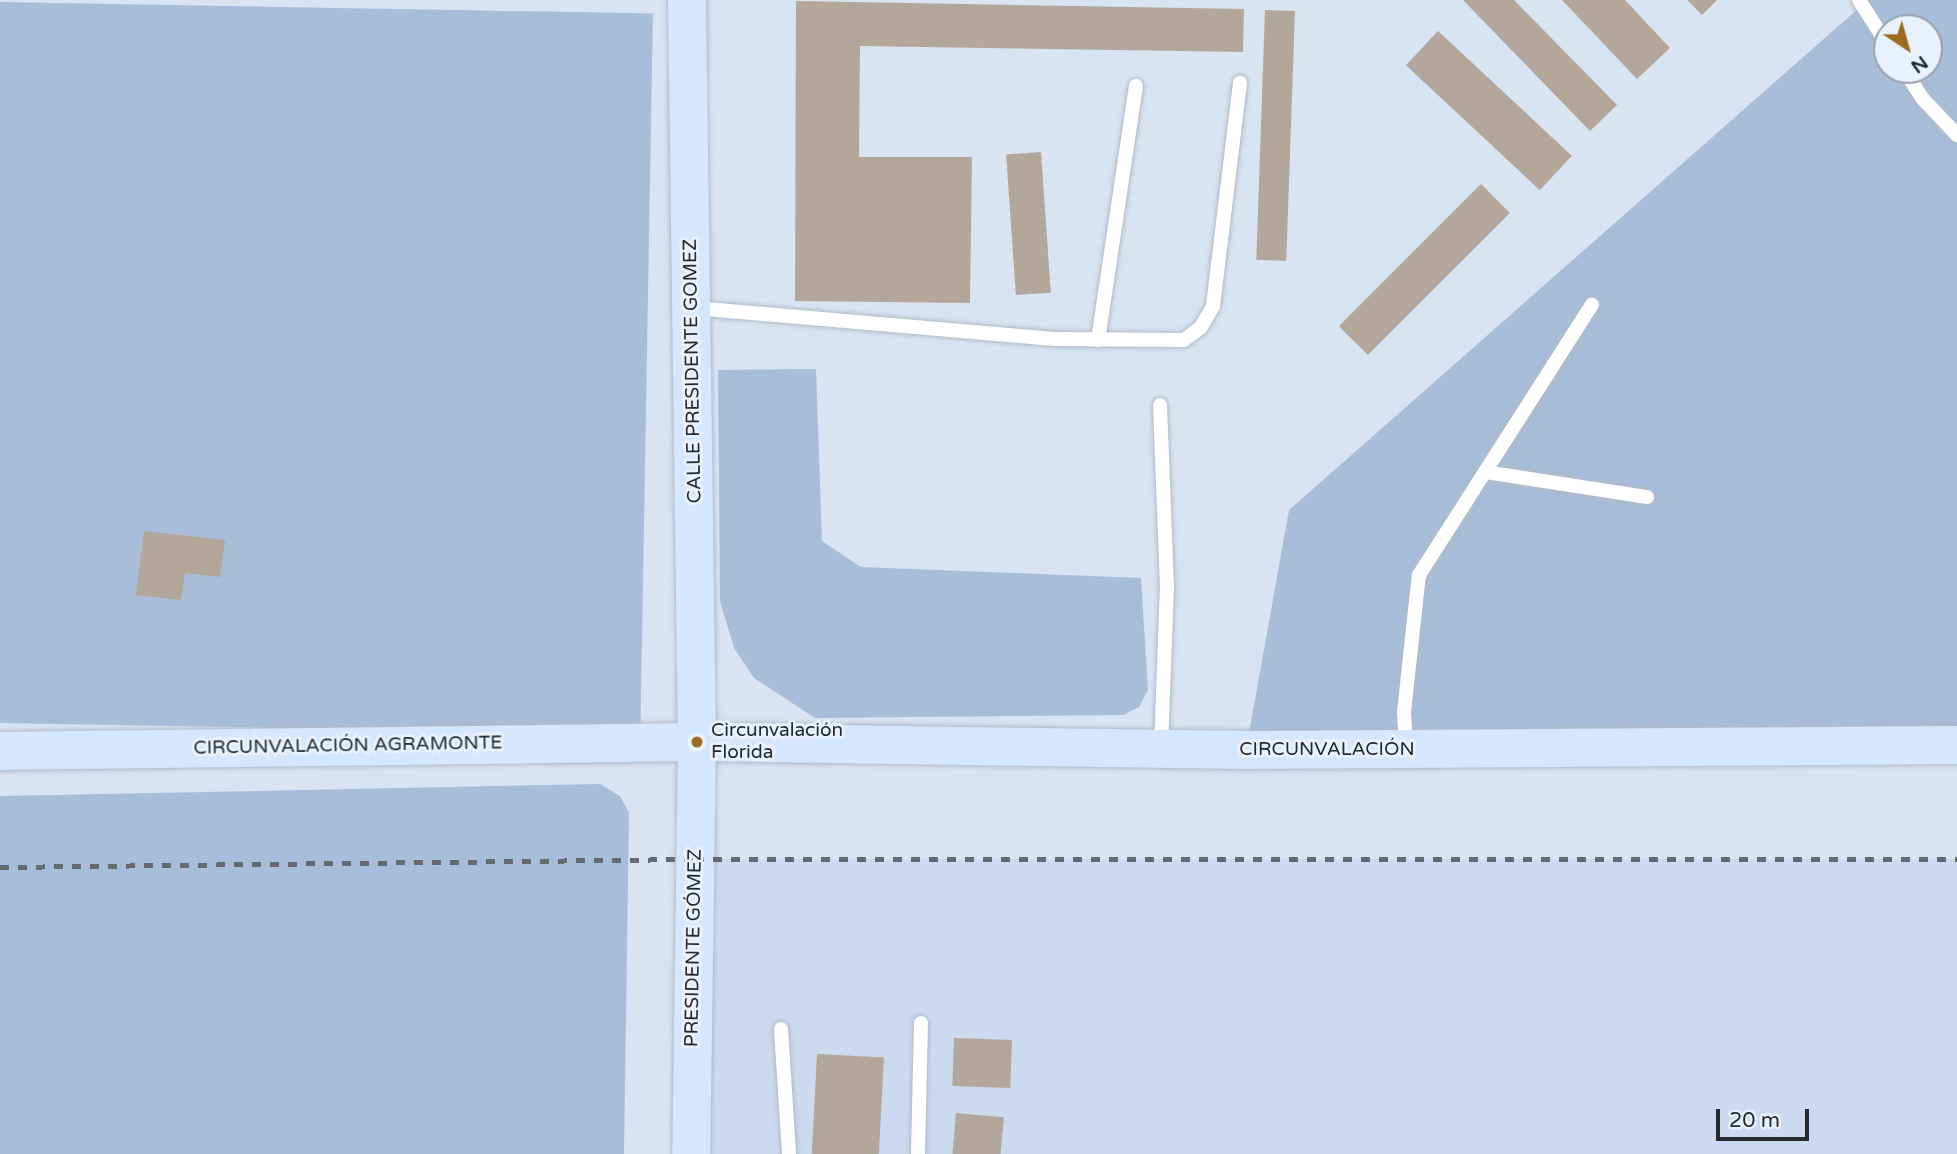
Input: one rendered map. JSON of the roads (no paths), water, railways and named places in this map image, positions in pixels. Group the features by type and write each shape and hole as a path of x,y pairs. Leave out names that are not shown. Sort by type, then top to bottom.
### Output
{"street":[{"name":"CALLE PRESIDENTE GOMEZ","path":"687,0 697,742"},
{"name":"CIRCUNVALACIÓN","path":"697,742 1406,750 1957,746"},
{"name":"CIRCUNVALACIÓN AGRAMONTE","path":"0,751 697,742"},
{"name":"PRESIDENTE GÓMEZ","path":"691,1154 697,742"}],"lane":[{"path":"1859,0 1873,22"},
{"path":"692,308 1098,340 1184,340 1201,327 1213,306 1240,83"},
{"path":"1913,84 1923,99 1957,135"},
{"path":"1098,340 1136,86"},
{"path":"1406,750 1404,712 1419,575 1592,305"},
{"path":"1160,405 1167,585 1161,749"},
{"path":"1485,472 1647,497"},
{"path":"918,1154 921,1023"},
{"path":"781,1029 789,1154"}],"railway":[{"path":"0,867 695,859 1957,859"}],"place":[{"name":"Circunvalación Florida","path":"697,742"}]}
